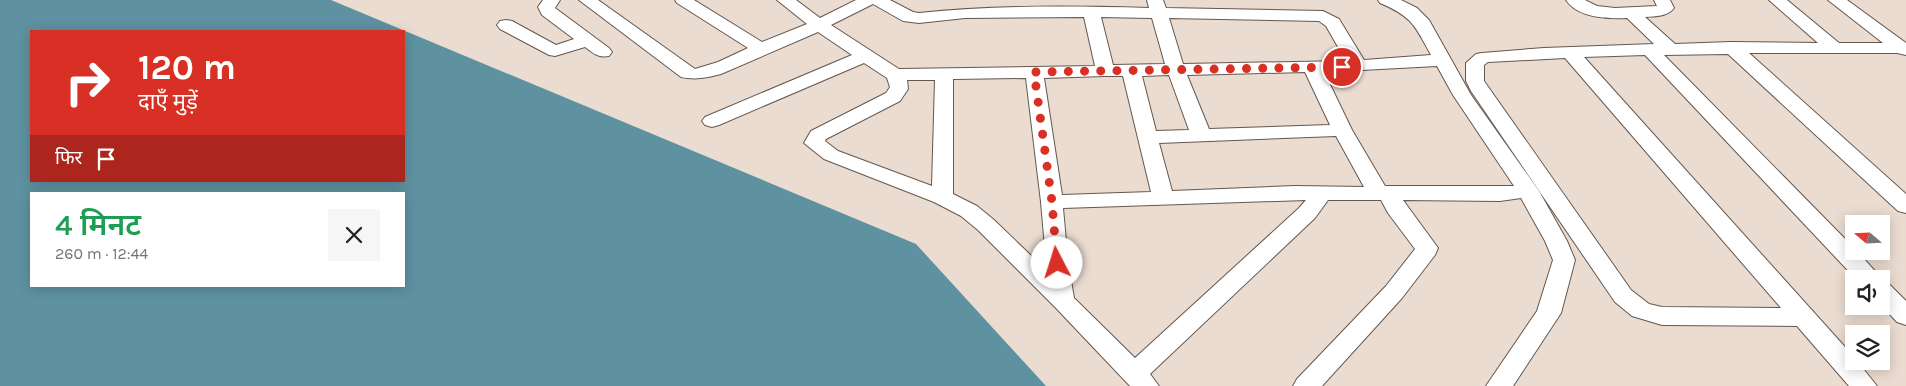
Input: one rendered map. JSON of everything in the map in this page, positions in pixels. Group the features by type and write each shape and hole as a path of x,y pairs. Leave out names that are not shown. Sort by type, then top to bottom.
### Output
{"street":[{"path":"552,0 546,7 548,11 603,52"},
{"path":"587,0 687,72 694,75 708,72 869,0"},
{"path":"683,0 761,49"},
{"path":"785,0 864,56 895,74 1358,66 1442,60"},
{"path":"878,0 909,17 919,18 965,13 1092,12 1157,6 1239,7 1323,16 1333,22 1358,66"},
{"path":"1059,12 1073,0"},
{"path":"1386,0 1416,15 1462,95 1528,191 1556,241 1564,260 1549,313 1499,386"},
{"path":"1574,0 1579,5 1592,11 1630,12 1661,11 1666,8 1662,0"},
{"path":"1777,0 1835,48"},
{"path":"1836,0 1902,46"},
{"path":"1157,6 1176,70 1201,134"},
{"path":"1092,12 1105,71"},
{"path":"1630,12 1660,49 1862,270"},
{"path":"506,26 555,51 587,40"},
{"path":"1805,317 1662,316 1645,313 1623,296 1480,91 1474,81 1475,63 1482,58 1570,52 1731,47 1835,48 1902,46"},
{"path":"1731,47 1906,206"},
{"path":"1570,52 1864,386"},
{"path":"712,121 864,56"},
{"path":"1306,386 1394,292 1424,255 1427,248 1383,192 1342,130 1312,67"},
{"path":"1131,70 1163,198"},
{"path":"1034,72 1052,202 1057,263 1063,301"},
{"path":"942,198 944,73"},
{"path":"895,74 900,85 899,92 893,98 818,135 814,143 831,155 942,198 969,211 1063,301 1140,380 1307,213 1321,194"},
{"path":"1148,137 1342,130"},
{"path":"1052,202 1296,193 1500,194 1528,191"},
{"path":"1890,299 1906,316"}],"water":[{"path":"0,0 331,0 403,30 30,30 30,182 405,182 405,31 916,244 1046,386 0,386"}],"route":[{"path":"1057,263 1052,202 1034,72 1342,67"}]}
